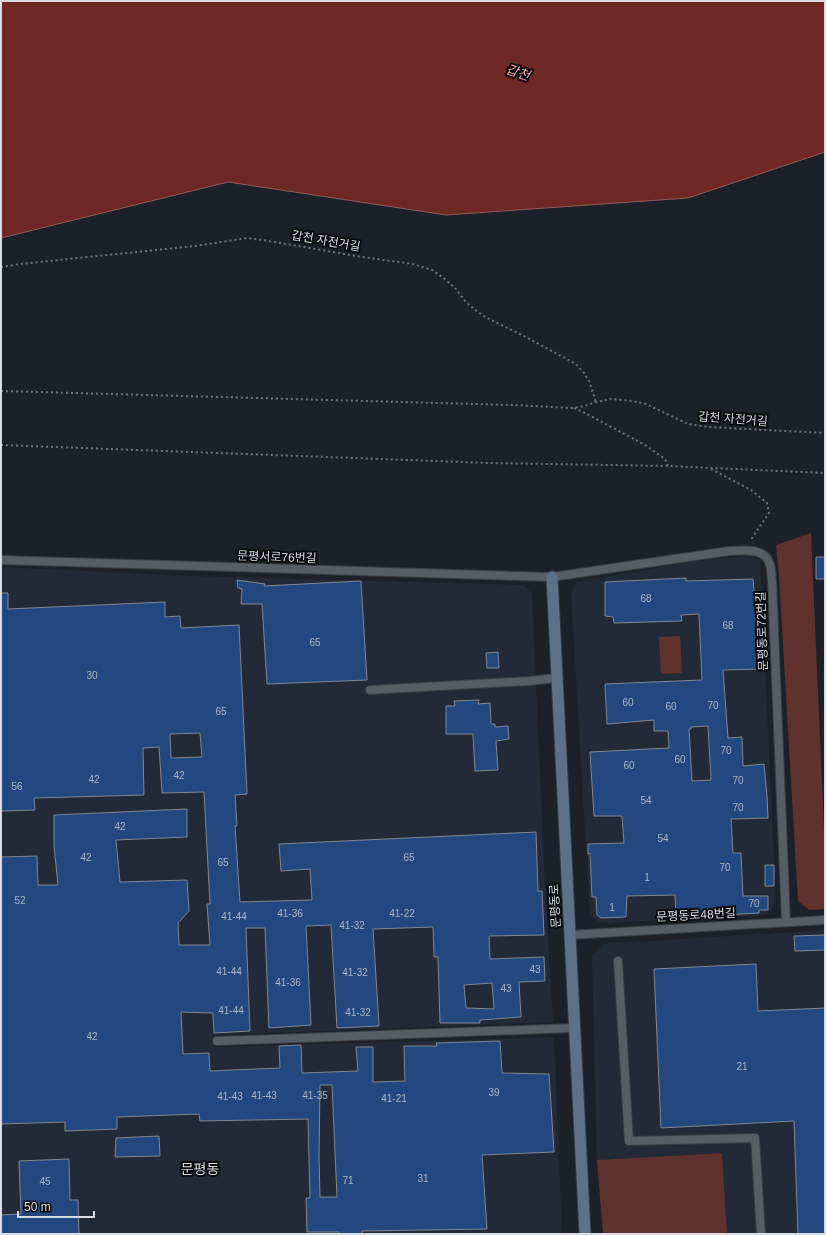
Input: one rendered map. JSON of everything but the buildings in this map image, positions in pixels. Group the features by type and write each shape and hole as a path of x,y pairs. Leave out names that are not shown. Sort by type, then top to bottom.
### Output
{"main road":[{"name":"문평동로","path":"552,577 584,1234"}],"street":[{"path":"552,577 729,551 755,551"},
{"name":"문평동로72번길","path":"755,551 765,556 769,562 772,581 786,922"},
{"name":"문평서로76번길","path":"1,560 552,577"},
{"path":"370,690 529,681 557,678"},
{"name":"문평동로48번길","path":"569,935 825,920"},
{"path":"618,961 629,1141 755,1138 761,1234"},
{"path":"218,1041 574,1028"}],"path":[{"name":"갑천 자전거길","path":"1,267 195,246 247,238 413,264 432,270 445,279 456,289 465,301 487,318 576,364 589,381 596,402"},
{"name":"갑천 자전거길","path":"1,391 573,408 610,399 632,401 659,409 688,424 708,427 825,433"},
{"path":"573,408 585,412 645,445 666,460 668,466"},
{"path":"1,445 489,463 668,466 825,473"},
{"path":"711,469 751,490 767,503 768,513 752,538 755,551"}],"shaded area":[{"path":"811,533 825,853 825,909 809,910 798,901 776,545"},
{"path":"751,555 760,561 776,904 767,915 602,923 590,917 571,593 577,582 689,562"},
{"path":"1,567 189,576 524,585 532,594 545,888 553,1022 213,1035 213,1047 554,1037 562,1234 1,1234"},
{"path":"680,636 682,673 661,674 659,637"},
{"path":"825,930 825,1234 727,1234 722,1153 597,1160 592,956 602,944"},
{"path":"722,1153 727,1234 603,1234 597,1160"}],"water":[{"name":"갑천","path":"1,1 825,1 825,152 688,198 446,215 228,182 1,238"}],"district":[{"name":"문평동","path":"200,1169"}]}
